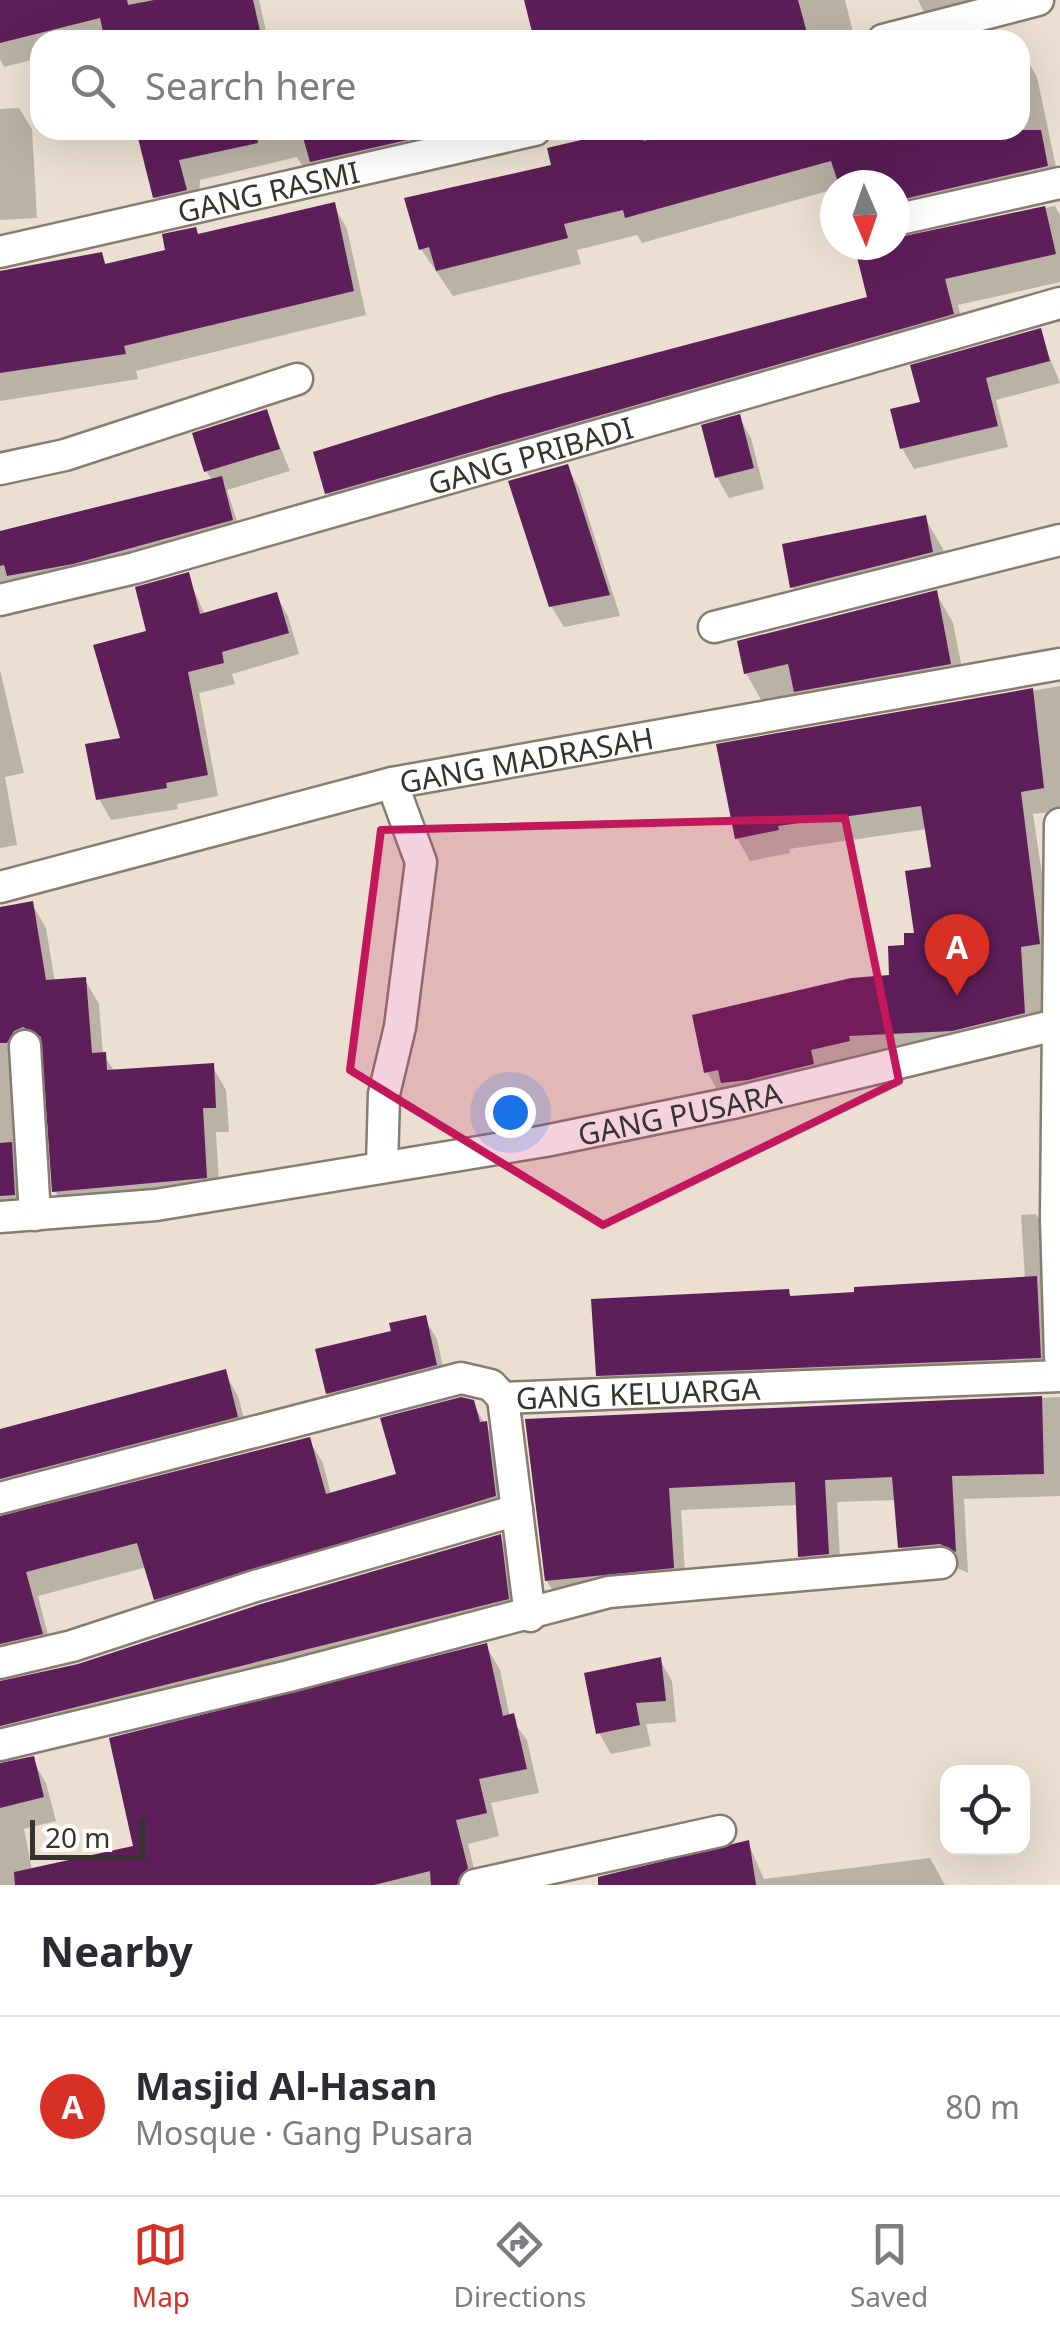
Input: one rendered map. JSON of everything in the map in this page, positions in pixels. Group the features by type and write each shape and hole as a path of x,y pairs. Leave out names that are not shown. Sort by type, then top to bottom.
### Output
{"street":[{"path":"922,30 1038,0"},
{"name":"GANG RASMI","path":"0,252 491,140"},
{"path":"910,217 1060,183"},
{"name":"GANG PRIBADI","path":"0,600 135,568 1060,303"},
{"path":"0,469 64,456 297,378"},
{"path":"714,627 1060,540"},
{"name":"GANG MADRASAH","path":"0,886 392,784 1060,664"},
{"path":"382,1166 384,1094 400,1027 421,862 392,784"},
{"path":"1060,824 1056,1025 1060,1357"},
{"name":"GANG PUSARA","path":"0,1217 156,1205 546,1141 718,1106 1056,1025"},
{"path":"25,1046 35,1215"},
{"name":"GANG KELUARGA","path":"0,1498 461,1378 491,1385 502,1398 1060,1376"},
{"path":"502,1398 530,1616"},
{"path":"0,1663 72,1646 255,1586 516,1510"},
{"path":"0,1745 530,1616 609,1592 648,1585 790,1578 941,1563"},
{"path":"475,1885 720,1832"}],"highlighted area":[{"path":"845,818 899,1081 603,1225 350,1070 381,830"}],"building":[{"path":"0,0 127,0 128,5 154,0 253,0 260,30 103,30 100,18 52,30 30,30 30,36 0,43"},
{"path":"524,0 798,0 806,30 532,30"},
{"path":"1030,130 1041,130 1048,166 910,198 910,170 834,170 831,161 625,218 623,210 564,224 568,238 436,271 429,247 419,250 404,198 551,165 547,148 581,140 1030,140"},
{"path":"138,140 258,140 258,143 179,160 187,190 153,198"},
{"path":"304,140 407,140 310,162"},
{"path":"335,202 354,291 124,346 126,354 0,373 0,271 102,252 105,264 165,250 162,234 196,227 198,234"},
{"path":"1045,206 1056,254 945,279 954,314 325,494 313,452 497,395 867,297 858,260 910,260 910,235"},
{"path":"1041,328 1050,361 986,378 998,426 900,449 890,409 920,402 910,365"},
{"path":"267,409 280,449 204,472 192,433"},
{"path":"740,414 754,468 715,478 701,425"},
{"path":"568,464 610,595 549,607 508,481"},
{"path":"222,476 233,520 73,564 7,576 4,565 0,566 0,531"},
{"path":"926,515 933,552 790,588 782,544"},
{"path":"189,572 200,614 277,592 289,633 222,652 224,663 188,672 208,775 166,783 167,788 96,800 85,744 120,738 93,645 146,631 135,587"},
{"path":"937,590 951,664 794,692 788,664 744,674 737,641"},
{"path":"1033,688 1044,788 1021,792 1040,944 1021,947 1025,1013 952,1031 849,1036 850,1041 811,1050 814,1064 748,1080 721,1083 718,1070 704,1073 692,1015 851,978 889,975 888,946 904,945 904,933 914,933 905,871 931,867 921,806 778,826 779,830 735,839 716,744"},
{"path":"33,901 46,980 86,977 92,1053 106,1052 107,1070 214,1063 216,1108 203,1108 207,1178 52,1192 41,1037 23,1027 14,1031 7,1043 0,1043 0,907"},
{"path":"12,1142 15,1195 0,1196 0,1143"},
{"path":"1037,1276 1041,1358 596,1376 591,1299 789,1289 790,1296 854,1292 854,1287"},
{"path":"426,1315 437,1365 326,1394 315,1349 391,1331 389,1323"},
{"path":"226,1369 238,1417 0,1479 0,1429"},
{"path":"1042,1396 1044,1474 952,1476 956,1552 940,1544 898,1548 892,1477 825,1480 829,1554 798,1557 795,1482 669,1488 674,1568 545,1581 525,1419"},
{"path":"461,1397 474,1400 480,1422 487,1421 496,1496 154,1600 137,1543 26,1572 43,1634 0,1644 0,1516 310,1437 326,1494 396,1474 380,1418"},
{"path":"501,1534 509,1599 0,1726 0,1681 78,1664 261,1604"},
{"path":"487,1643 503,1716 514,1713 527,1769 479,1779 487,1813 456,1820 468,1868 457,1885 431,1885 430,1871 374,1885 15,1885 14,1872 133,1846 109,1738"},
{"path":"661,1657 666,1701 636,1703 640,1725 596,1734 584,1673"},
{"path":"34,1756 44,1797 0,1808 0,1763"},
{"path":"749,1840 756,1885 598,1885 598,1877"}],"place":[{"name":"Masjid Al-Hasan","path":"957,996"}]}
